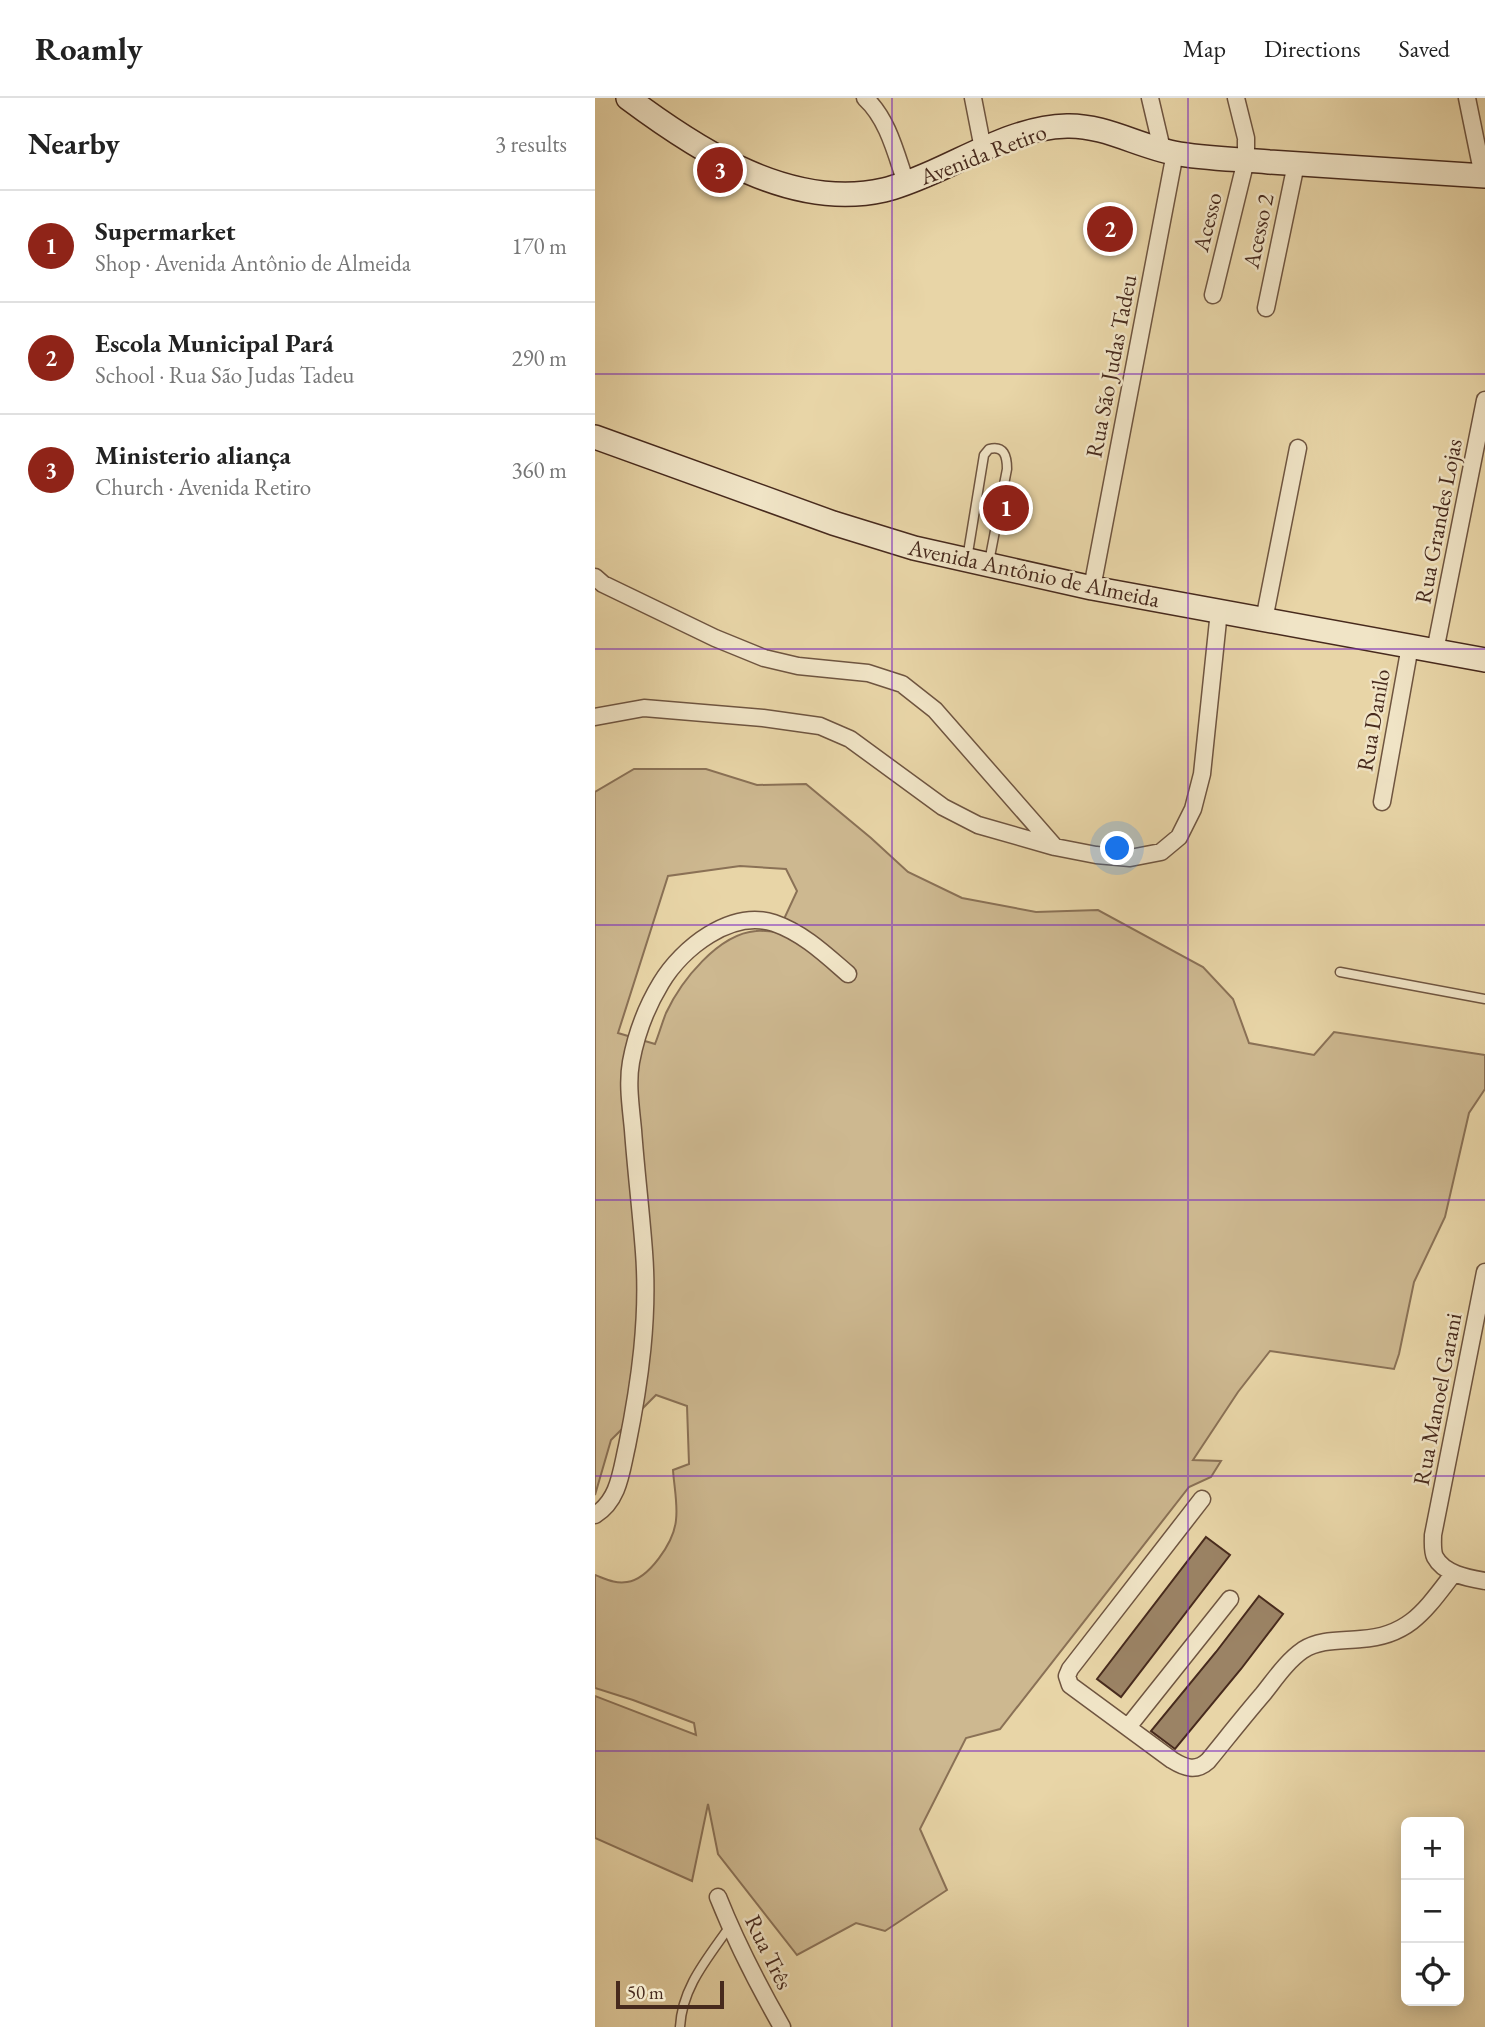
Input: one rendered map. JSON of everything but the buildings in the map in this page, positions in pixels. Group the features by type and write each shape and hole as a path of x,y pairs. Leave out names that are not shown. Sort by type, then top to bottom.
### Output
{"street":[{"name":"Avenida Retiro","path":"628,98 677,133 716,156 763,178 811,191 847,194 883,190 1041,127 1070,125 1101,130 1168,151 1296,164 1484,176"},
{"path":"865,98 879,114 886,128 906,183"},
{"path":"973,98 983,149"},
{"path":"1150,98 1168,151"},
{"name":"Acesso","path":"1213,295 1246,160 1246,138 1236,98"},
{"path":"1467,98 1484,176"},
{"name":"Rua São Judas Tadeu","path":"1092,588 1168,151"},
{"name":"Acesso 2","path":"1266,308 1296,164"},
{"name":"Rua Grandes Lojas","path":"1435,651 1485,400"},
{"name":"Avenida Antônio de Almeida","path":"595,437 833,523 914,548 1092,588 1485,660"},
{"path":"1264,620 1298,448"},
{"path":"595,577 603,584 715,638 764,658 798,666 868,673 902,684 935,710 1055,847"},
{"path":"595,717 644,708 821,726 850,739 943,807 978,825 1055,847 1130,858 1161,852 1179,837 1193,809 1202,774 1219,611"},
{"name":"Rua Danilo","path":"1382,802 1410,646"},
{"path":"595,1515 606,1508 615,1495 621,1474 635,1407 644,1338 644,1254 629,1092 631,1062 642,1023 661,982 681,957 715,929 749,919 773,922 805,937 848,974"},
{"name":"Rua Manoel Garani","path":"1454,1573 1434,1556 1433,1535 1485,1272"},
{"path":"1202,1499 1068,1672 1067,1681 1178,1764 1191,1769 1200,1768 1208,1761 1282,1671 1301,1652 1330,1641 1391,1635 1413,1621 1454,1573 1485,1581"},
{"path":"1128,1727 1230,1599"},
{"name":"Rua Três","path":"718,1897 782,2027"}],"lane":[{"path":"995,447 1005,453 1007,469 977,562 984,455 995,447"},
{"path":"1340,972 1485,999"},
{"path":"680,2027 686,1993 730,1926"}],"shaded area":[{"path":"634,769 706,769 757,785 806,784 908,872 962,898 1036,912 1098,910 1203,967 1233,999 1249,1043 1314,1055 1334,1032 1485,1055 1485,1089 1469,1113 1445,1217 1414,1282 1394,1369 1270,1351 1238,1392 1193,1460 1221,1461 1211,1477 1189,1487 1000,1729 966,1738 920,1829 947,1890 885,1931 856,1923 797,1955 718,1854 708,1804 692,1881 595,1838 595,1696 696,1735 694,1723 595,1688 595,1575 615,1582 627,1582 652,1567 671,1539 676,1520 673,1470 689,1464 687,1406 656,1395 611,1440 595,1495 595,792","holes":["740,866 786,869 797,891 778,932 742,934 702,961 673,1000 655,1044 618,1033 668,876"]}],"place":[{"name":"Ministerio aliança","path":"720,170"},
{"name":"Escola Municipal Pará","path":"1110,229"},
{"name":"Supermarket","path":"1006,508"}]}
